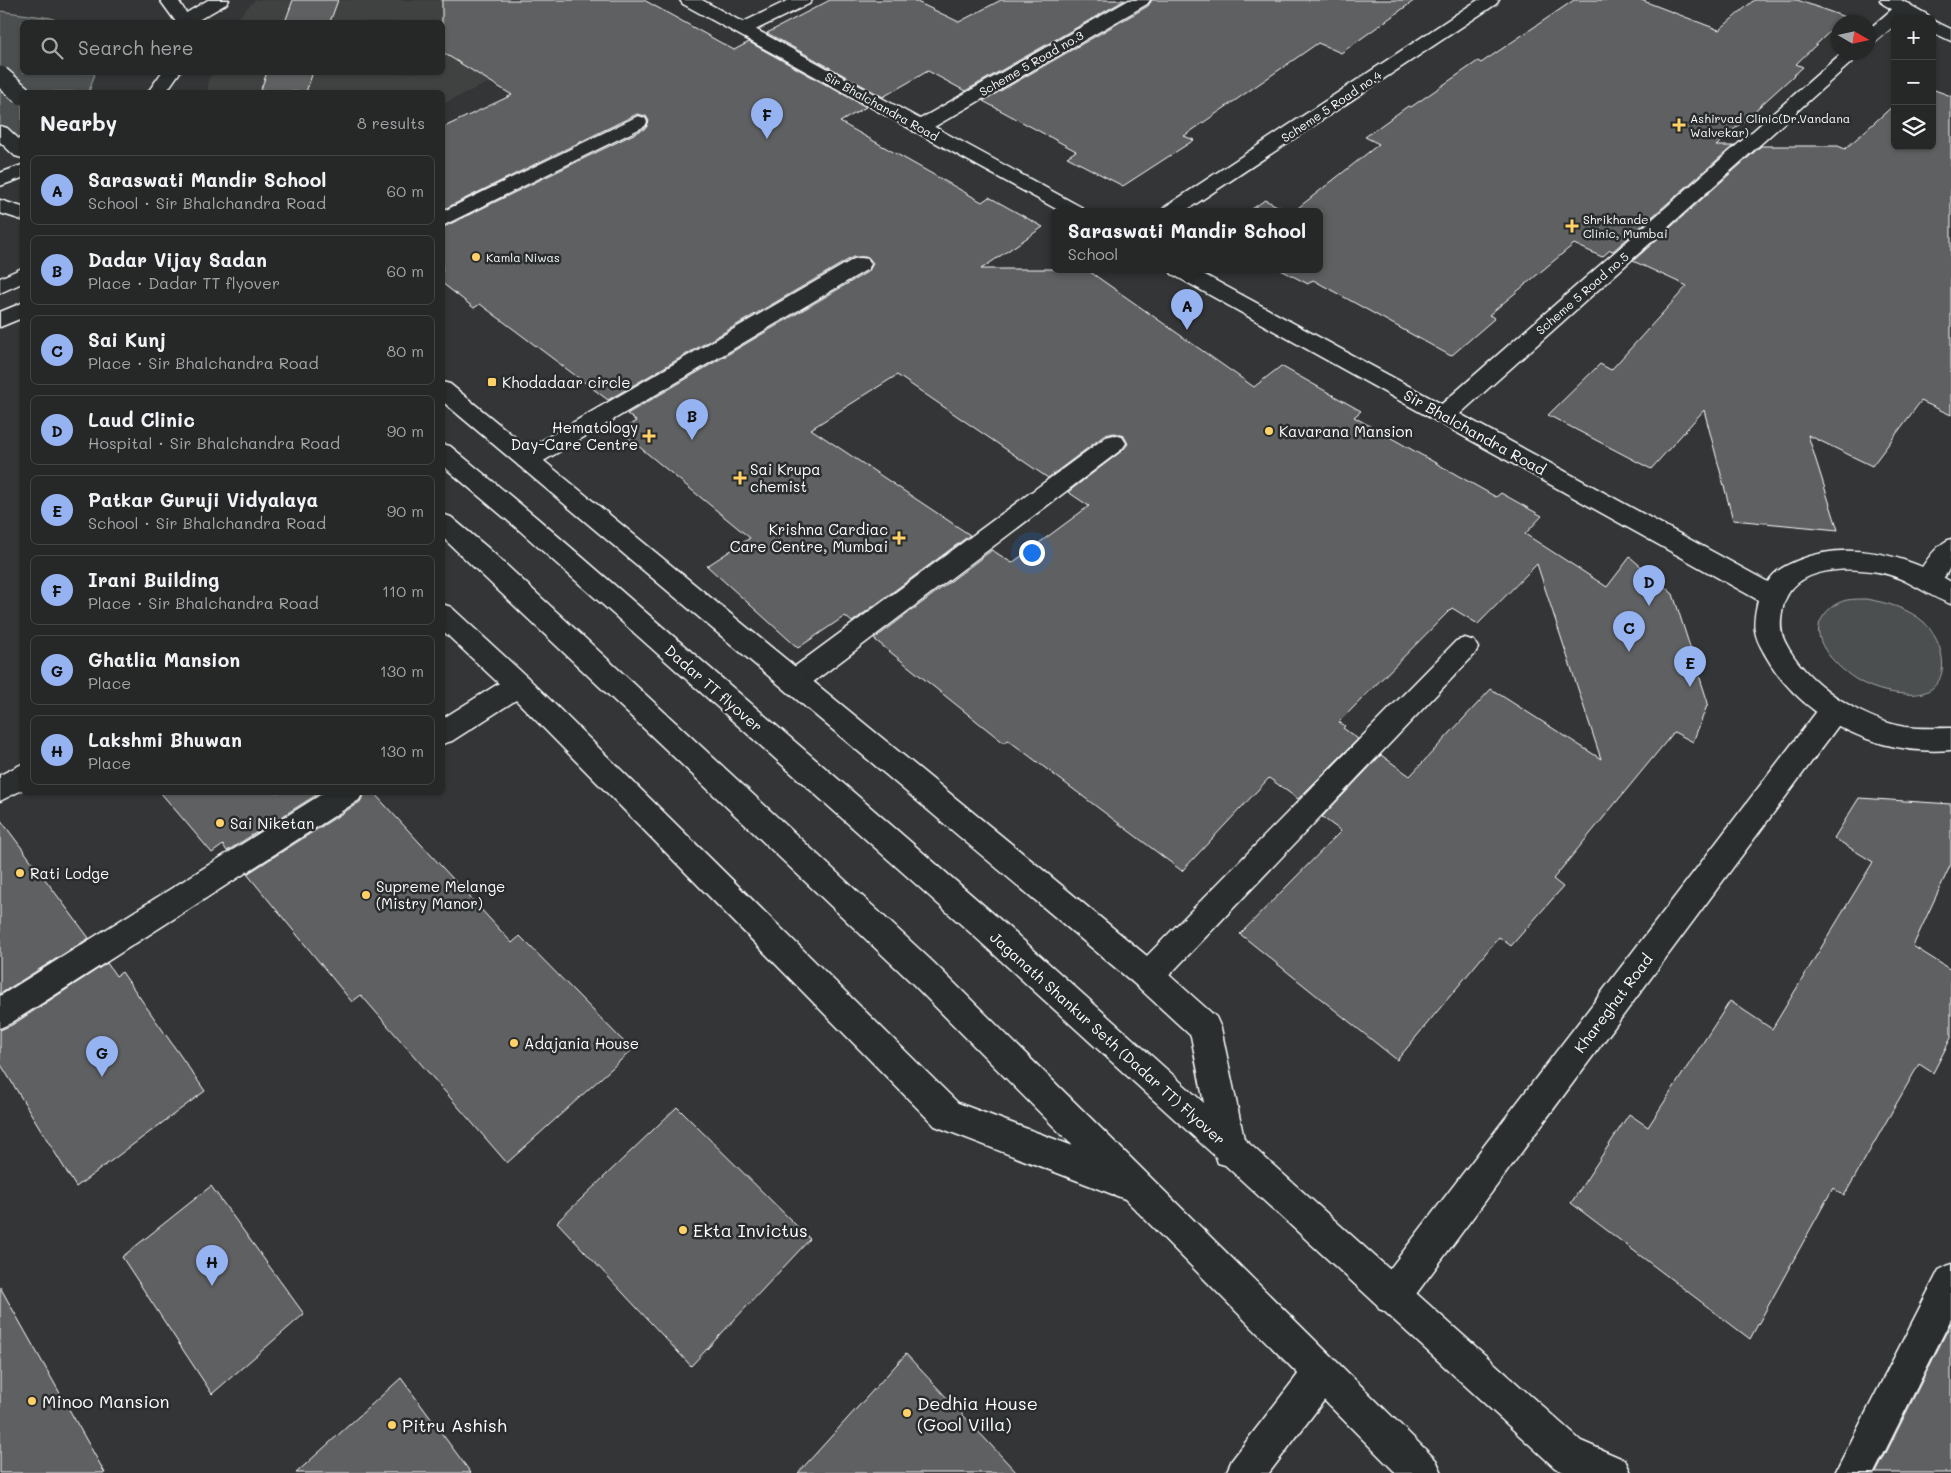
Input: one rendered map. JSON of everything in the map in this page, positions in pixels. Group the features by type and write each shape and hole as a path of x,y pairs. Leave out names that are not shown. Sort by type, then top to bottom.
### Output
{"main road":[{"path":"169,0 183,20"},
{"path":"187,20 220,0"},
{"name":"Sir Bhalchandra Road","path":"689,0 1069,208"},
{"path":"743,29 803,0"},
{"name":"Scheme 5 Road no.3","path":"920,126 1141,0"},
{"name":"Scheme 5 Road no.4","path":"1177,208 1490,0"},
{"path":"1876,29 1896,4 1915,15"},
{"path":"1936,27 1951,36"},
{"name":"Scheme 5 Road no.5","path":"1444,415 1845,60"},
{"path":"160,90 169,75"},
{"path":"0,76 20,93"},
{"path":"445,218 638,122"},
{"path":"0,132 20,150"},
{"path":"0,180 20,172"},
{"path":"0,206 20,213"},
{"path":"527,460 861,264"},
{"name":"Sir Bhalchandra Road","path":"1185,273 1772,595"},
{"path":"0,286 20,276"},
{"path":"0,320 20,311"},
{"path":"445,392 1148,976 1205,1028 1230,1151"},
{"path":"795,681 1114,443"},
{"name":"Dadar TT flyover","path":"445,455 528,524 985,926"},
{"path":"445,526 480,555 922,972 1423,1473"},
{"path":"1928,579 1951,548"},
{"path":"1951,594 1928,579 1897,567 1855,559 1818,562 1789,574 1772,595 1767,625 1777,654 1800,684 1834,710 1856,722 1898,736 1941,740 1951,739"},
{"path":"445,617 518,685 947,1114 1134,1185"},
{"path":"1148,976 1464,648"},
{"path":"445,731 518,685"},
{"name":"Khareghat Road","path":"1392,1296 1834,710"},
{"path":"0,789 20,777"},
{"path":"0,1013 344,795"},
{"name":"Jaganath Shankur Seth (Dadar TT) Flyover","path":"985,926 1230,1151 1579,1464 1612,1473"},
{"path":"1854,1473 1951,1282"},
{"path":"1245,1473 1322,1373"}],"shaded area":[{"path":"255,0 462,0 546,55 445,103 445,90 208,90 208,81 211,75 445,75 445,20 236,20"},
{"path":"0,11 51,18 56,20 20,20 20,75 94,75 90,90 20,90 20,140 0,146"},
{"path":"1866,599 1890,604 1912,613 1925,623 1933,634 1942,659 1942,671 1938,681 1931,689 1920,694 1905,694 1872,687 1860,682 1847,673 1825,650 1819,632 1820,623 1827,611 1844,601"}],"building":[{"path":"293,0 338,0 331,20 286,20"},
{"path":"442,0 644,0 734,50 749,42 866,107 840,122 982,202 989,197 1043,227 981,269 1051,269 1051,273 1092,273 1254,387 1281,366 1361,411 1354,417 1496,497 1501,493 1542,516 1525,534 1607,587 1630,557 1673,594 1708,703 1693,742 1674,732 1553,879 1563,887 1511,946 1499,937 1397,1060 1240,934 1341,831 1322,817 1381,755 1410,776 1491,689 1601,759 1537,564 1478,624 1452,608 1339,722 1345,726 1343,728 1358,739 1298,799 1269,778 1182,871 1008,740 1004,743 874,639 992,550 1012,563 1089,506 1068,492 1123,450 1128,444 1124,436 1114,433 1105,435 1048,478 897,375 811,429 970,535 852,622 845,616 798,648 707,566 750,538 620,431 636,421 627,414 869,271 873,263 868,257 853,257 608,400 480,304 474,308 445,285 445,227 646,128 649,121 646,116 637,114 445,209 445,127 512,95 445,54 445,20 442,20"},
{"path":"830,0 913,0 959,22 1001,0 1125,0 965,91 928,71 883,97 767,33"},
{"path":"1152,0 1415,0 1341,53 1318,43 1184,136 1194,140 1123,186 1067,157 1076,151 983,101 1148,6"},
{"path":"1574,0 1641,0 1719,30 1754,0 1797,0 1839,15 1831,15 1831,30 1796,64 1803,67 1716,146 1733,146 1613,251 1610,250 1602,257 1574,244 1489,315 1495,318 1451,356 1313,280 1308,284 1287,273 1323,273 1323,208 1298,208 1379,144 1365,137 1408,106 1411,107 1478,61 1481,63"},
{"path":"266,75 312,75 307,90 261,90"},
{"path":"1936,90 1951,96 1951,415 1921,401 1872,466 1808,435 1838,530 1733,520 1704,410 1651,469 1548,415 1600,364 1611,370 1687,286 1633,261 1761,146 1838,146 1845,149 1891,108 1891,150 1936,150"},
{"path":"1265,200 1282,208 1253,208"},
{"name":"Sai Niketan","path":"163,795 316,795 227,851 223,845 212,853"},
{"path":"364,795 376,795 512,943 520,936 632,1050 507,1163 361,995 352,1002 247,874 360,802"},
{"path":"1859,798 1951,804 1951,864 1913,946 1951,970 1951,1038 1933,1073 1919,1064 1844,1196 1833,1188 1750,1339 1571,1203 1629,1114 1648,1127 1730,1001 1772,1029 1873,862 1834,838"},
{"name":"Rati Lodge","path":"0,819 89,938 0,994"},
{"path":"107,963 116,976 122,972 205,1091 76,1187 0,1063 0,1030 12,1025"},
{"name":"Ekta Invictus","path":"677,1107 810,1239 691,1366 557,1222"},
{"path":"211,1186 304,1314 212,1394 122,1257"},
{"name":"Minoo Mansion","path":"0,1287 105,1473 0,1473"},
{"path":"1951,1323 1951,1473 1876,1473"},
{"name":"Dedhia House (Gool Villa)","path":"906,1354 1017,1473 798,1473"},
{"name":"Pitru Ashish","path":"401,1378 471,1473 296,1473"}],"place":[{"name":"Ashirvad Clinic(Dr.Vandana Walvekar)","path":"1679,125"},
{"name":"Irani Building","path":"767,139"},
{"name":"Shrikhande Clinic, Mumbai","path":"1572,226"},
{"name":"Kamla Niwas","path":"476,257"},
{"name":"Saraswati Mandir School","path":"1187,330"},
{"name":"Khodadaar circle","path":"492,382"},
{"name":"Kavarana Mansion","path":"1269,431"},
{"name":"Hematology Day-Care Centre","path":"649,436"},
{"name":"Dadar Vijay Sadan","path":"692,440"},
{"name":"Sai Krupa chemist","path":"740,478"},
{"name":"Krishna Cardiac Care Centre, Mumbai","path":"899,538"},
{"name":"Laud Clinic","path":"1649,606"},
{"name":"Sai Kunj","path":"1629,652"},
{"name":"Patkar Guruji Vidyalaya","path":"1690,687"},
{"name":"Sai Niketan","path":"220,823"},
{"name":"Rati Lodge","path":"20,873"},
{"name":"Supreme Melange (Mistry Manor)","path":"366,895"},
{"name":"Adajania House","path":"514,1043"},
{"name":"Ghatlia Mansion","path":"102,1077"},
{"name":"Ekta Invictus","path":"683,1230"},
{"name":"Lakshmi Bhuwan","path":"212,1286"},
{"name":"Minoo Mansion","path":"32,1401"},
{"name":"Dedhia House (Gool Villa)","path":"907,1413"},
{"name":"Pitru Ashish","path":"392,1425"}]}
